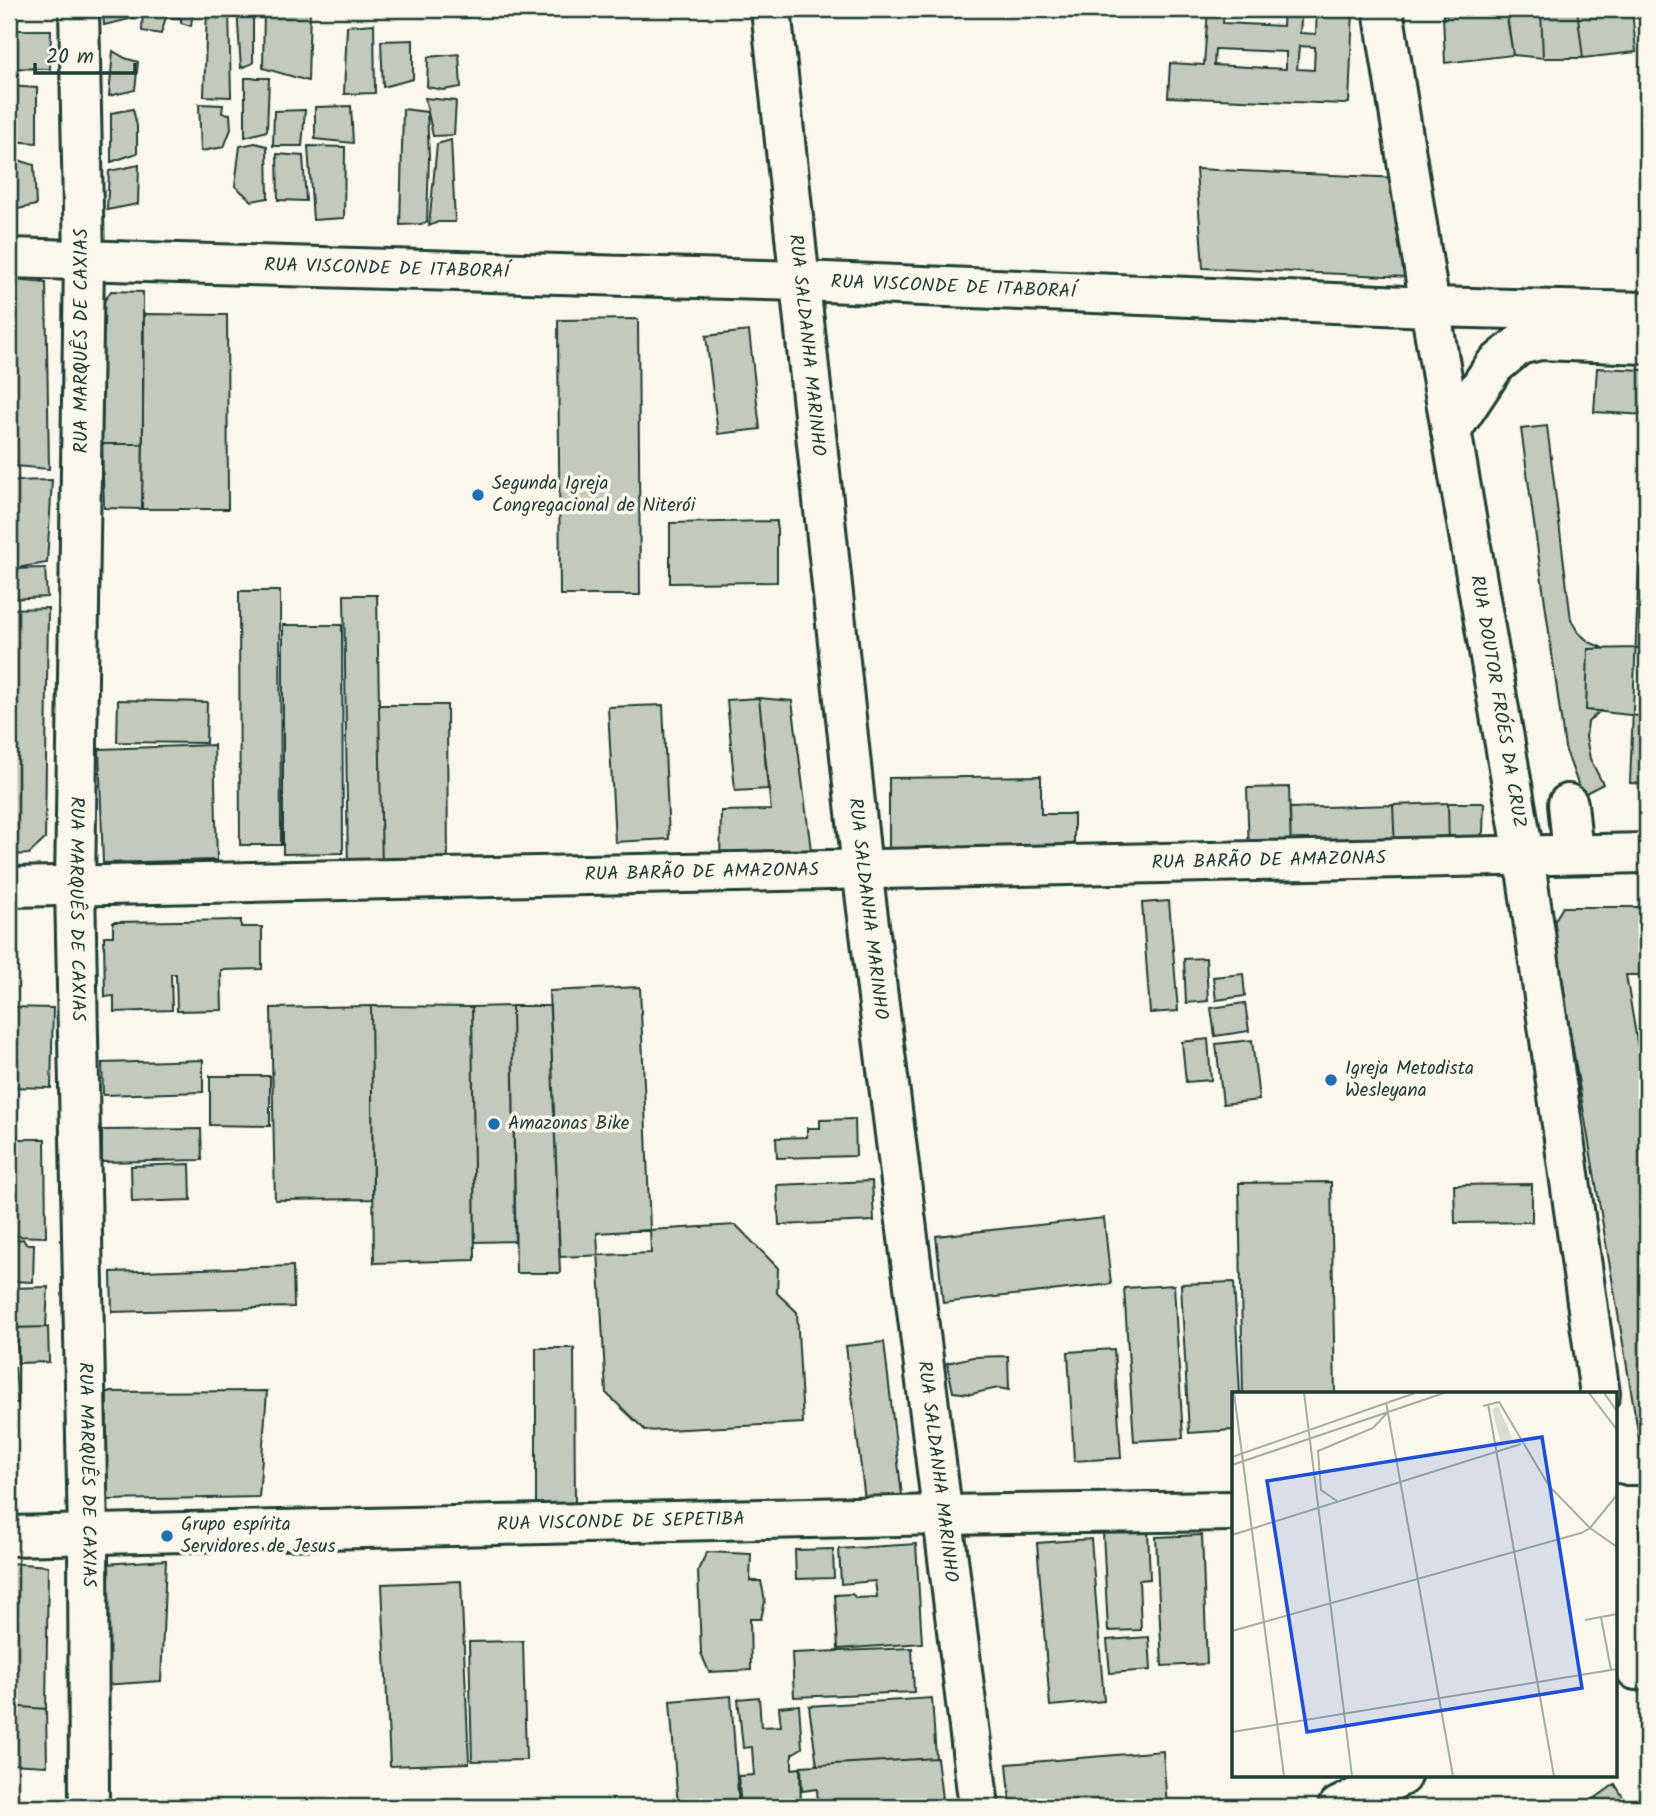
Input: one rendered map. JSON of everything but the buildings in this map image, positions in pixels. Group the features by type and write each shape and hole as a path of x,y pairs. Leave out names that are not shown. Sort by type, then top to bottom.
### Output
{"street":[{"name":"RUA MARQUÊS DE CAXIAS","path":"79,9 84,260 75,886 88,1535 89,1807"},
{"name":"RUA SALDANHA MARINHO","path":"771,9 862,869 979,1807"},
{"name":"RUA DOUTOR FRÓES DA CRUZ","path":"1383,9 1430,307 1524,855 1600,1392"},
{"name":"RUA VISCONDE DE ITABORAÍ","path":"9,258 801,281 1430,307 1647,312"},
{"path":"1451,431 1494,366 1519,345 1540,340 1647,344"},
{"path":"1568,804 1573,854"},
{"name":"RUA BARÃO DE AMAZONAS","path":"9,887 1647,853"},
{"path":"1618,1505 1647,1506"},
{"name":"RUA VISCONDE DE SEPETIBA","path":"9,1536 1232,1511"},
{"path":"1618,1525 1633,1672"},
{"path":"1338,1807 1397,1778"}],"place":[{"name":"Segunda Igreja Congregacional de Niterói","path":"478,495"},
{"name":"Igreja Metodista Wesleyana","path":"1331,1080"},
{"name":"Amazonas Bike","path":"494,1124"},
{"name":"Grupo espírita Servidores de Jesus","path":"167,1536"}]}
